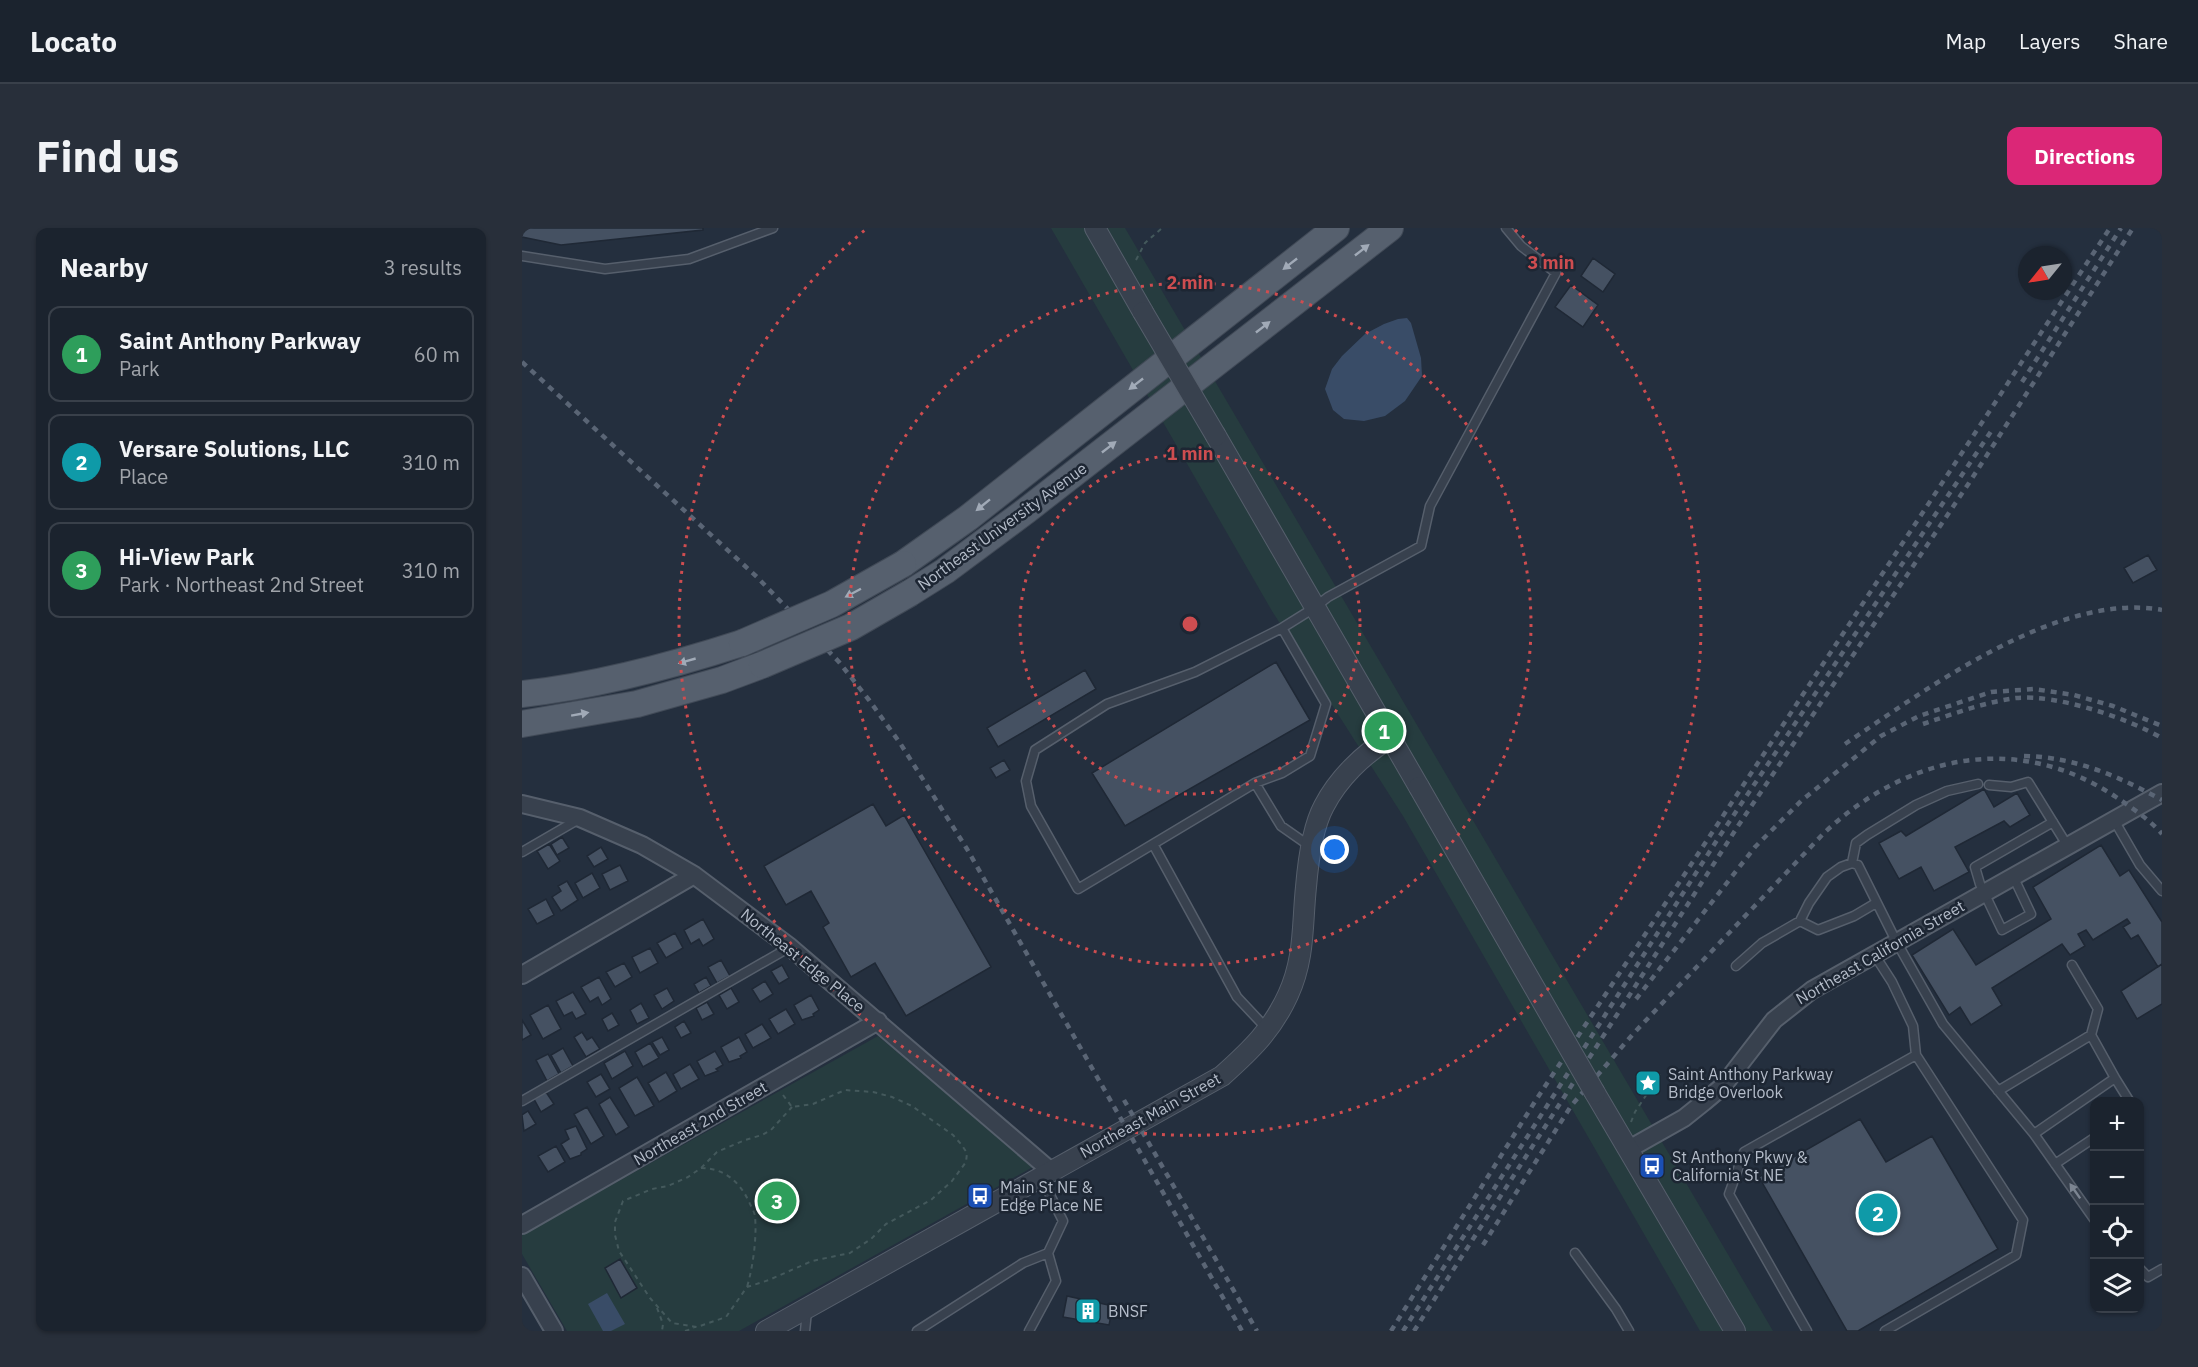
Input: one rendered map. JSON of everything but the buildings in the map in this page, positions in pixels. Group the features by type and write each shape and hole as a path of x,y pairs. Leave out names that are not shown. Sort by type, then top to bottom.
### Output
{"main road":[{"name":"Northeast University Avenue","path":"522,694 569,689 680,663 742,643 832,604 903,564 968,518 1336,228"},
{"name":"Northeast University Avenue","path":"522,724 637,704 722,680 851,627 945,571 1390,228"}],"street":[{"path":"1101,230 1143,312 1734,1331"},
{"name":"Northeast Main Street","path":"766,1331 1222,1076 1268,1030 1289,993 1303,945 1311,847 1323,807 1347,772 1378,745 1390,738"},
{"name":"Northeast California Street","path":"1629,1149 1684,1118 1723,1086 1774,1020 1812,990 2162,793"},
{"name":"Northeast Edge Place","path":"522,804 580,818 642,845 694,875 790,948 878,1021 1046,1174"},
{"path":"522,975 694,875"},
{"name":"Northeast 2nd Street","path":"522,1225 878,1021"},
{"path":"522,1276 552,1330"}],"lane":[{"path":"522,256 605,269 689,259 773,228"},
{"path":"1282,628 1326,704 1310,756 1282,773 1255,783 1078,889 1031,806 1026,781 1035,750 1107,704 1195,672 1282,628 1328,597 1421,546 1430,506 1556,273 1521,246 1506,228"},
{"path":"1989,785 2011,787 2028,782 2067,845"},
{"path":"1255,783 1281,826 1311,847"},
{"path":"1852,863 1856,843 1867,835 1916,805 1947,791 1978,784"},
{"path":"522,852 580,818"},
{"path":"2114,820 2140,865 2162,891"},
{"path":"2013,876 2031,914 2002,930 1975,867 2053,822"},
{"path":"1153,844 1237,996 1268,1030"},
{"path":"1736,966 1762,943 1800,921 1827,877 1841,867 1852,863 1858,865 1896,942 1943,1024 2034,1134 2090,1213"},
{"path":"1800,921 1818,930 1854,916 1876,903"},
{"path":"522,1101 790,948"},
{"path":"1874,954 1892,982 1913,1026 1916,1055 2023,1220 2016,1256 1885,1331"},
{"path":"1998,1091 2091,1035 2098,1009 2072,965"},
{"path":"2091,1035 2127,1097"},
{"path":"1807,1331 1729,1194 1744,1152 1916,1055"},
{"path":"2034,1134 2115,1078"},
{"path":"2055,1164 2090,1141"},
{"path":"1029,1331 1056,1281 1048,1253 1063,1221 1046,1174"},
{"path":"918,1331 1023,1263 1048,1253"},
{"path":"1575,1253 1616,1309 1629,1331"},
{"path":"2144,1273 2148,1277 2162,1269"},
{"path":"805,1331 807,1308"}],"path":[{"path":"1136,260 1145,243 1162,228"},
{"path":"1632,1122 1635,1112 1660,1074"},
{"path":"697,1328 672,1323 650,1298 619,1251 615,1222 624,1201 652,1189 680,1181 701,1168 706,1161 726,1147 762,1136 771,1130 792,1107 813,1104 845,1090 873,1092 912,1106 962,1144 967,1153 966,1162 937,1196 886,1224 871,1239 850,1253 812,1261 747,1287"},
{"path":"783,1095 792,1107"},
{"path":"685,1331 726,1317 747,1287 751,1273 755,1216 745,1192 731,1176 708,1168 701,1168"},
{"path":"656,1304 663,1324 662,1331"}],"green space":[{"path":"1051,228 1125,228 1773,1331 1700,1331 1403,816 1272,611"},
{"path":"878,1036 1033,1167 739,1331 567,1331 522,1254 522,1235"}],"water":[{"path":"1407,318 1411,323 1421,358 1422,376 1405,401 1385,416 1364,421 1344,419 1333,410 1325,389 1332,369 1365,334 1384,324"},
{"path":"607,1293 625,1324 611,1331 603,1331 588,1304"}],"railway":[{"path":"1391,1331 1536,1100 2110,228"},
{"path":"2022,382 2121,228"},
{"path":"1414,1331 1738,826 1969,483 2133,228"},
{"path":"522,362 757,577 839,662 869,700 900,743 967,849 1242,1331"},
{"path":"1403,1331 1719,837 1992,430"},
{"path":"1845,744 1954,672 1995,649 2038,630 2080,615 2122,608 2162,610"},
{"path":"1636,999 1755,847 1801,801 1881,736 1919,716 1991,692 2034,689 2074,695 2113,706 2162,726"},
{"path":"1923,724 1993,702 2033,698 2091,709 2162,738"},
{"path":"2024,756 2061,760 2096,769 2162,800"},
{"path":"1483,1245 1571,1106 1633,1034 1824,833 1856,806 1891,785 1927,770 1964,761 2002,759 2040,764 2078,776 2116,797 2162,834"},
{"path":"1124,1100 1257,1331"}],"place":[{"name":"Saint Anthony Parkway","path":"1384,731"},
{"name":"Saint Anthony Parkway Bridge Overlook","path":"1648,1083"},
{"name":"St Anthony Pkwy & California St NE","path":"1652,1166"},
{"name":"Main St NE & Edge Place NE","path":"980,1196"},
{"name":"Hi-View Park","path":"777,1201"},
{"name":"Versare Solutions, LLC","path":"1878,1213"},
{"name":"BNSF","path":"1088,1311"}]}
